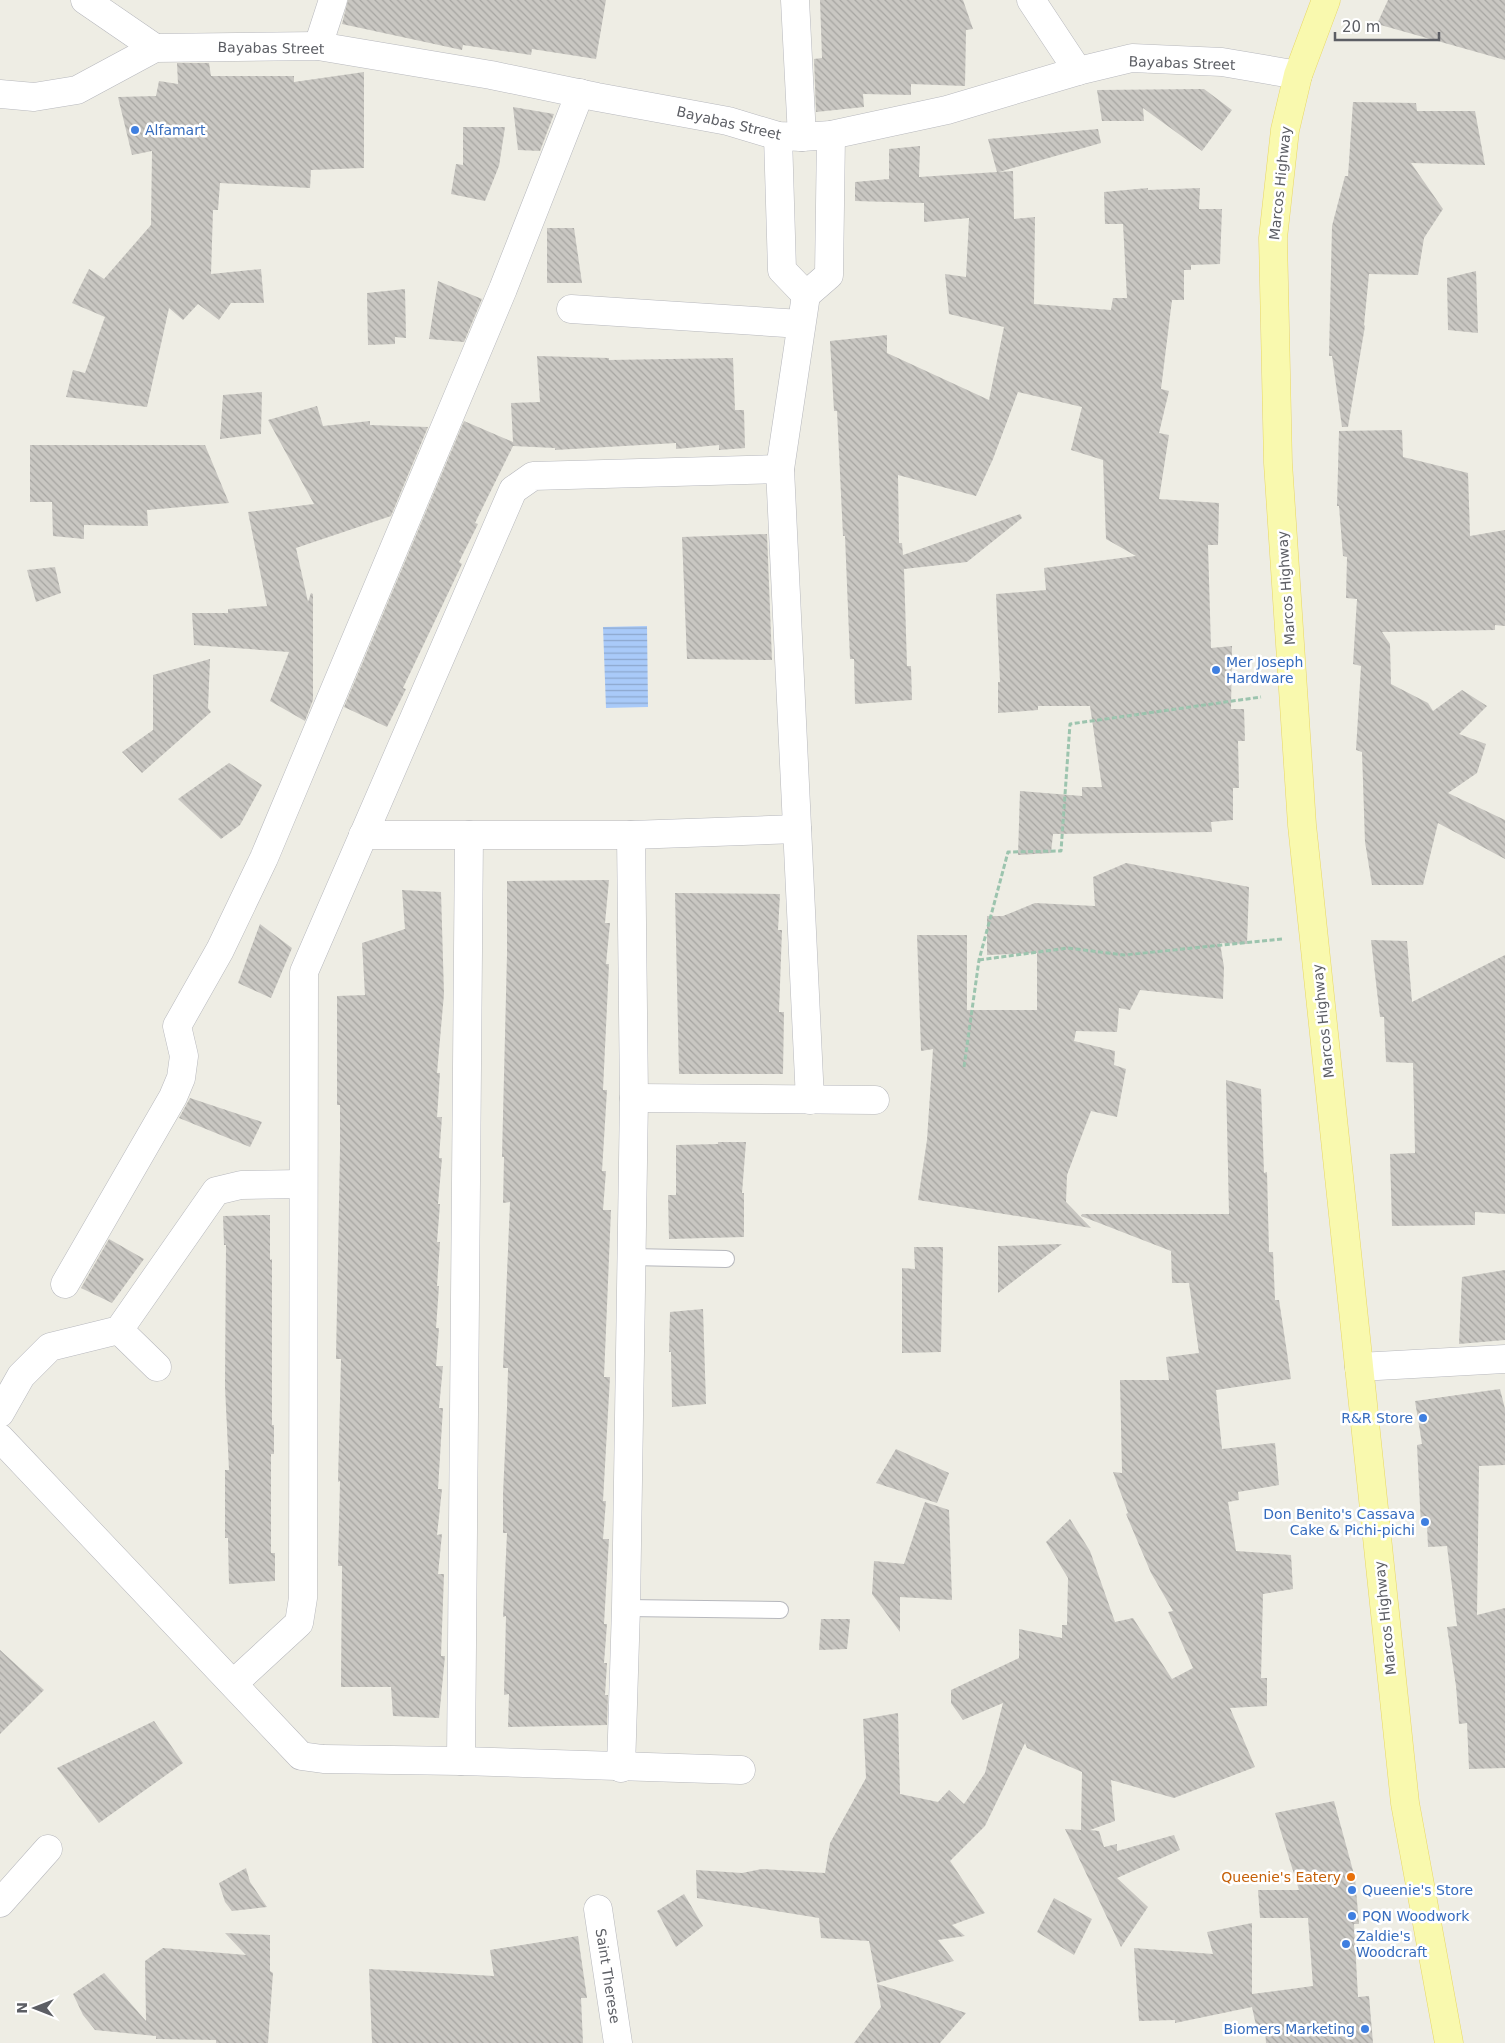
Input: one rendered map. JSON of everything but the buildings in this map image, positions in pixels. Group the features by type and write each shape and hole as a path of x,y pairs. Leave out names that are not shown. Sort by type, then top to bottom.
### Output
{"main road":[{"name":"Marcos Highway","path":"1326,0 1298,75 1285,130 1273,238 1278,463 1302,825 1405,1803 1449,2043"}],"street":[{"path":"0,94 34,97 77,90 155,48 85,0"},
{"path":"318,46 333,0"},
{"path":"795,0 790,137 782,270 806,295"},
{"path":"1031,0 1078,70"},
{"name":"Bayabas Street","path":"155,48 318,46 491,75 728,121 790,137 831,135 947,110 1078,70 1132,58 1222,62 1298,75"},
{"path":"65,1284 173,1097 181,1078 184,1056 177,1026 220,950 264,858 503,289 580,93"},
{"path":"810,1100 780,470 806,295 828,275 831,135"},
{"path":"571,309 801,324"},
{"path":"234,1683 299,1623 303,1598 302,1184 304,972 513,490 533,476 780,470"},
{"path":"363,835 631,836 797,829"},
{"path":"461,1761 469,835"},
{"path":"620,1768 626,1608 634,1098 631,836"},
{"path":"634,1098 875,1100"},
{"path":"0,1413 21,1376 50,1347 119,1330 216,1191 241,1185 302,1184"},
{"path":"119,1330 157,1367"},
{"path":"1359,1367 1505,1359"},
{"path":"0,1438 234,1683 301,1756 323,1759 461,1761 620,1768 742,1770"},
{"path":"0,1903 48,1849"},
{"name":"Saint Therese","path":"598,1909 618,2043"}],"lane":[{"path":"631,1257 726,1259"},
{"path":"626,1608 780,1610"}],"path":[{"path":"964,1067 979,960 1008,852 1061,850 1070,724 1264,697"},
{"path":"979,960 1068,948 1124,955 1246,943"}],"water":[{"path":"647,626 648,707 606,708 603,627"}],"place":[{"name":"Alfamart","path":"135,130"},
{"name":"Mer Joseph Hardware","path":"1216,670"},
{"name":"R&R Store","path":"1423,1418"},
{"name":"Don Benito's Cassava Cake & Pichi-pichi","path":"1425,1522"},
{"name":"Queenie's Eatery","path":"1351,1877"},
{"name":"Queenie's Store","path":"1352,1890"},
{"name":"PQN Woodwork","path":"1352,1916"},
{"name":"Zaldie's Woodcraft","path":"1346,1944"},
{"name":"Biomers Marketing","path":"1365,2029"}]}
